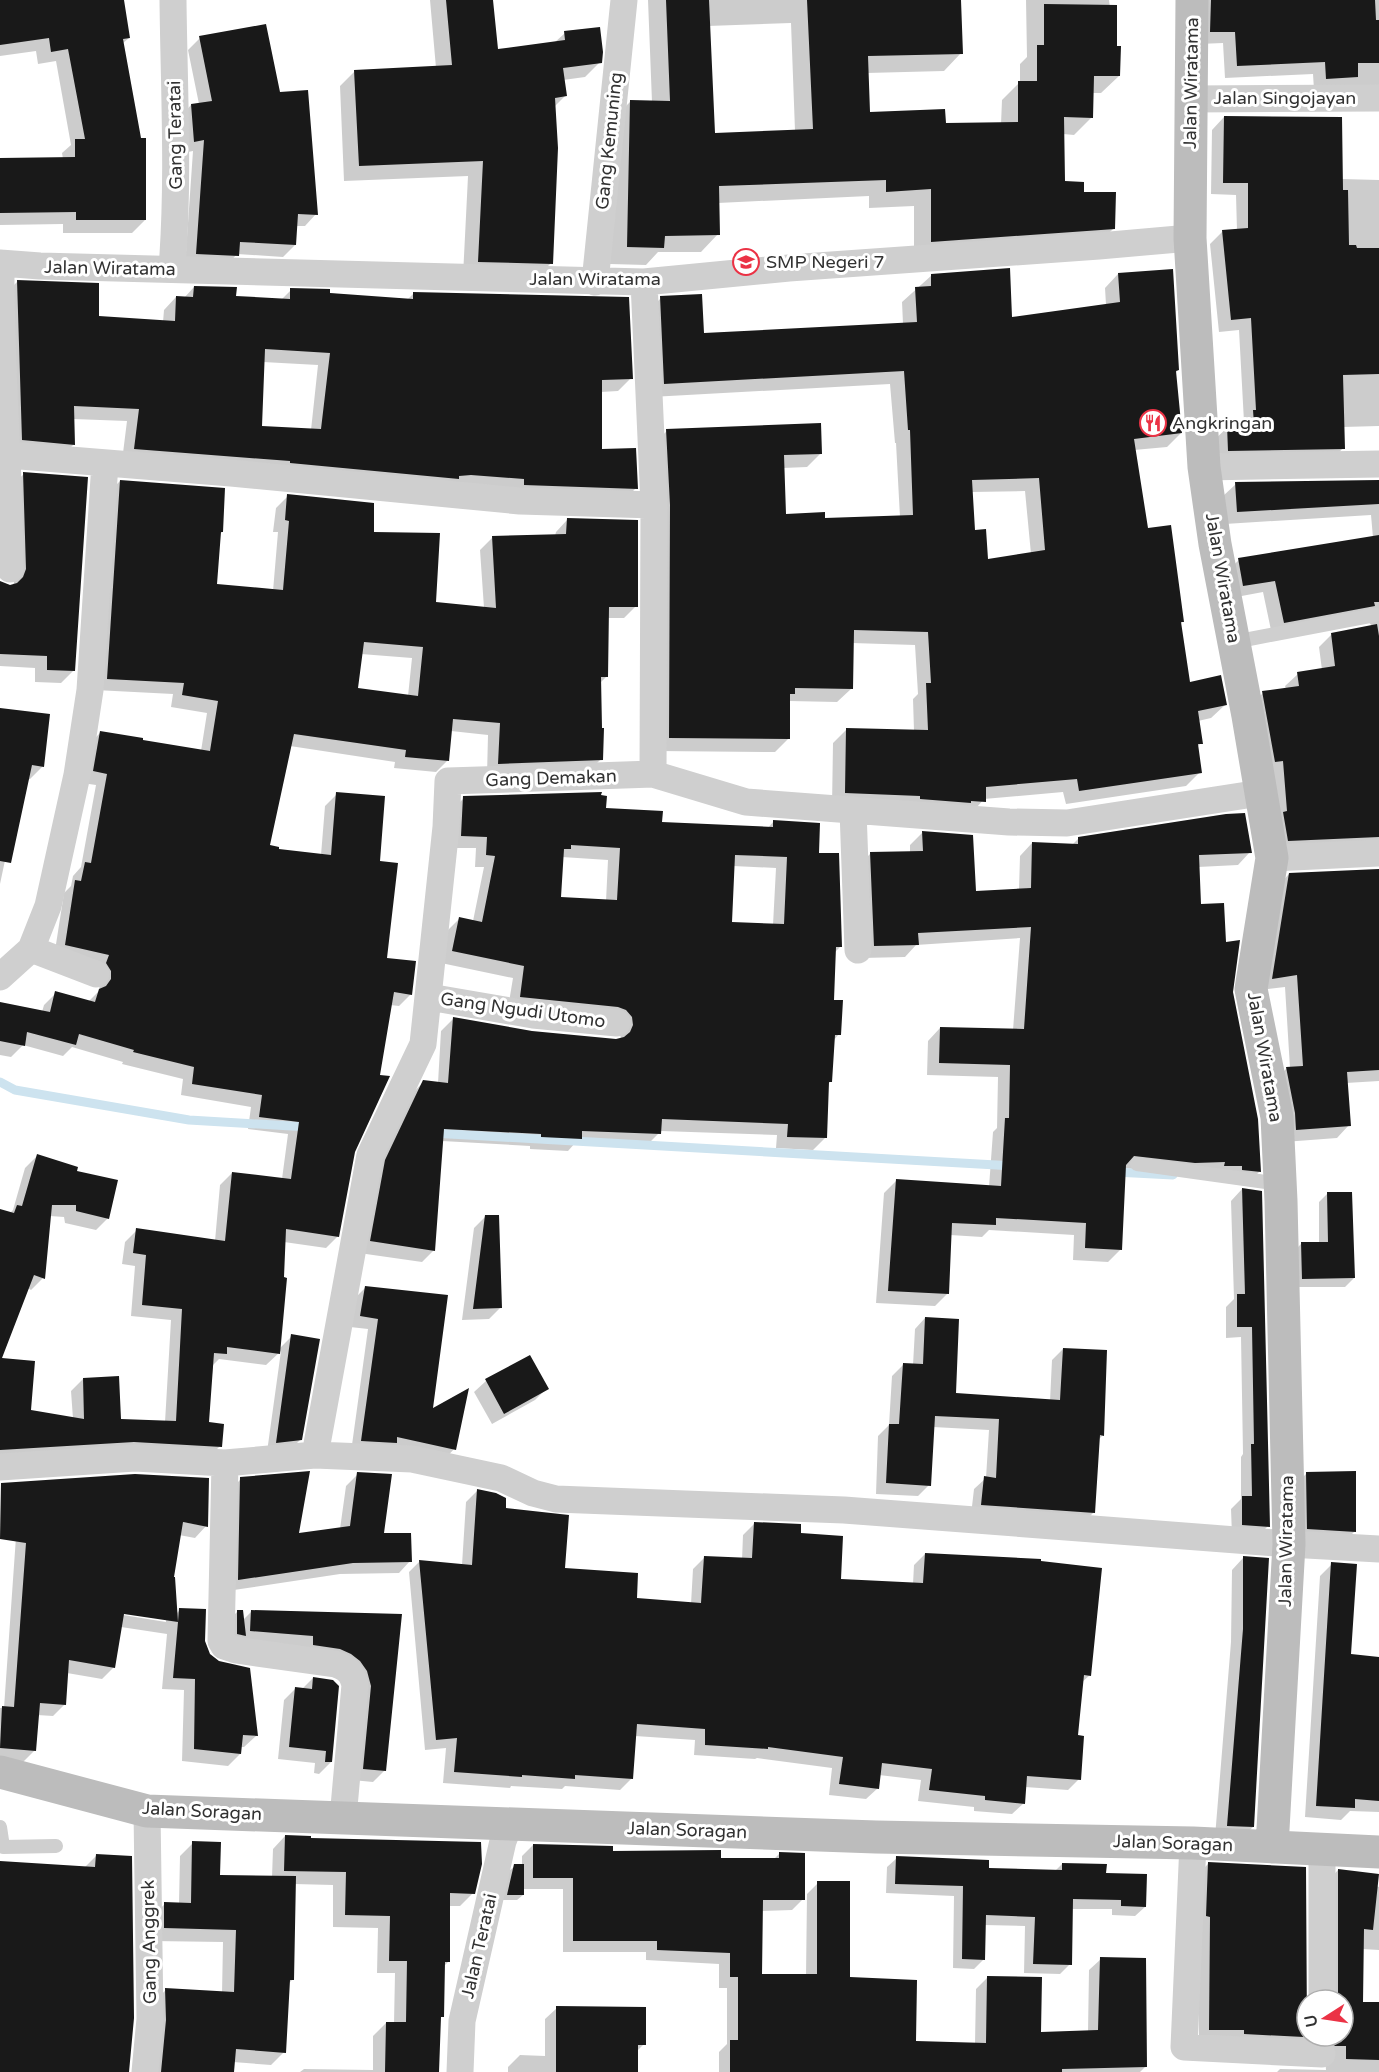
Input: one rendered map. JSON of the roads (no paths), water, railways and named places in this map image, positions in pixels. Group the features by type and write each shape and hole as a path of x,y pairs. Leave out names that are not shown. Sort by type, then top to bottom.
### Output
{"street":[{"name":"Gang Teratai","path":"172,0 176,185 172,269"},
{"name":"Gang Kemuning","path":"595,282 624,0"},
{"name":"Jalan Wiratama","path":"1192,0 1190,238 1204,467 1215,544 1272,858 1251,989 1277,1117 1289,1544 1272,1847"},
{"name":"Jalan Singojayan","path":"1191,99 1379,98"},
{"name":"Jalan Wiratama","path":"0,263 40,266 644,282 789,268 1190,238"},
{"path":"0,263 10,569"},
{"path":"644,282 654,505 653,774"},
{"path":"8,455 520,501 654,505"},
{"path":"0,977 31,949 48,906 77,775 90,690 105,462"},
{"path":"1204,467 1379,464"},
{"name":"Gang Demakan","path":"429,997 446,827 448,781 653,774 746,802 1009,822 1067,823 1260,793"},
{"path":"853,810 858,950"},
{"path":"1272,858 1379,853"},
{"path":"31,949 96,974"},
{"path":"315,1455 370,1155 423,1044 429,997"},
{"name":"Gang Ngudi Utomo","path":"429,997 533,1015 616,1023"},
{"path":"0,1467 135,1458 225,1463 315,1455 412,1459 501,1478 533,1493 556,1499 844,1510 1379,1549"},
{"path":"225,1463 221,1641 223,1645 236,1650 335,1664 343,1666 351,1673 355,1689 343,1818"},
{"name":"Jalan Soragan","path":"0,1772 147,1811 876,1837 1193,1843 1379,1852"},
{"name":"Gang Anggrek","path":"145,2072 150,2019 147,1811"},
{"name":"Jalan Teratai","path":"460,2072 462,2020 503,1841 510,1823"},
{"path":"1193,1843 1184,2047 1322,2054"},
{"path":"1322,1850 1322,1988"}],"lane":[{"path":"1234,642 1375,615"},
{"path":"1137,1164 1280,1184"},
{"path":"0,1827 1,1847 56,1845"}],"waterway":[{"path":"0,1082 15,1090 189,1120 308,1127"},
{"path":"432,1133 1014,1166"},
{"path":"1115,1172 1173,1175"}],"place":[{"name":"SMP Negeri 7","path":"746,262"},
{"name":"Angkringan","path":"1153,423"}]}
